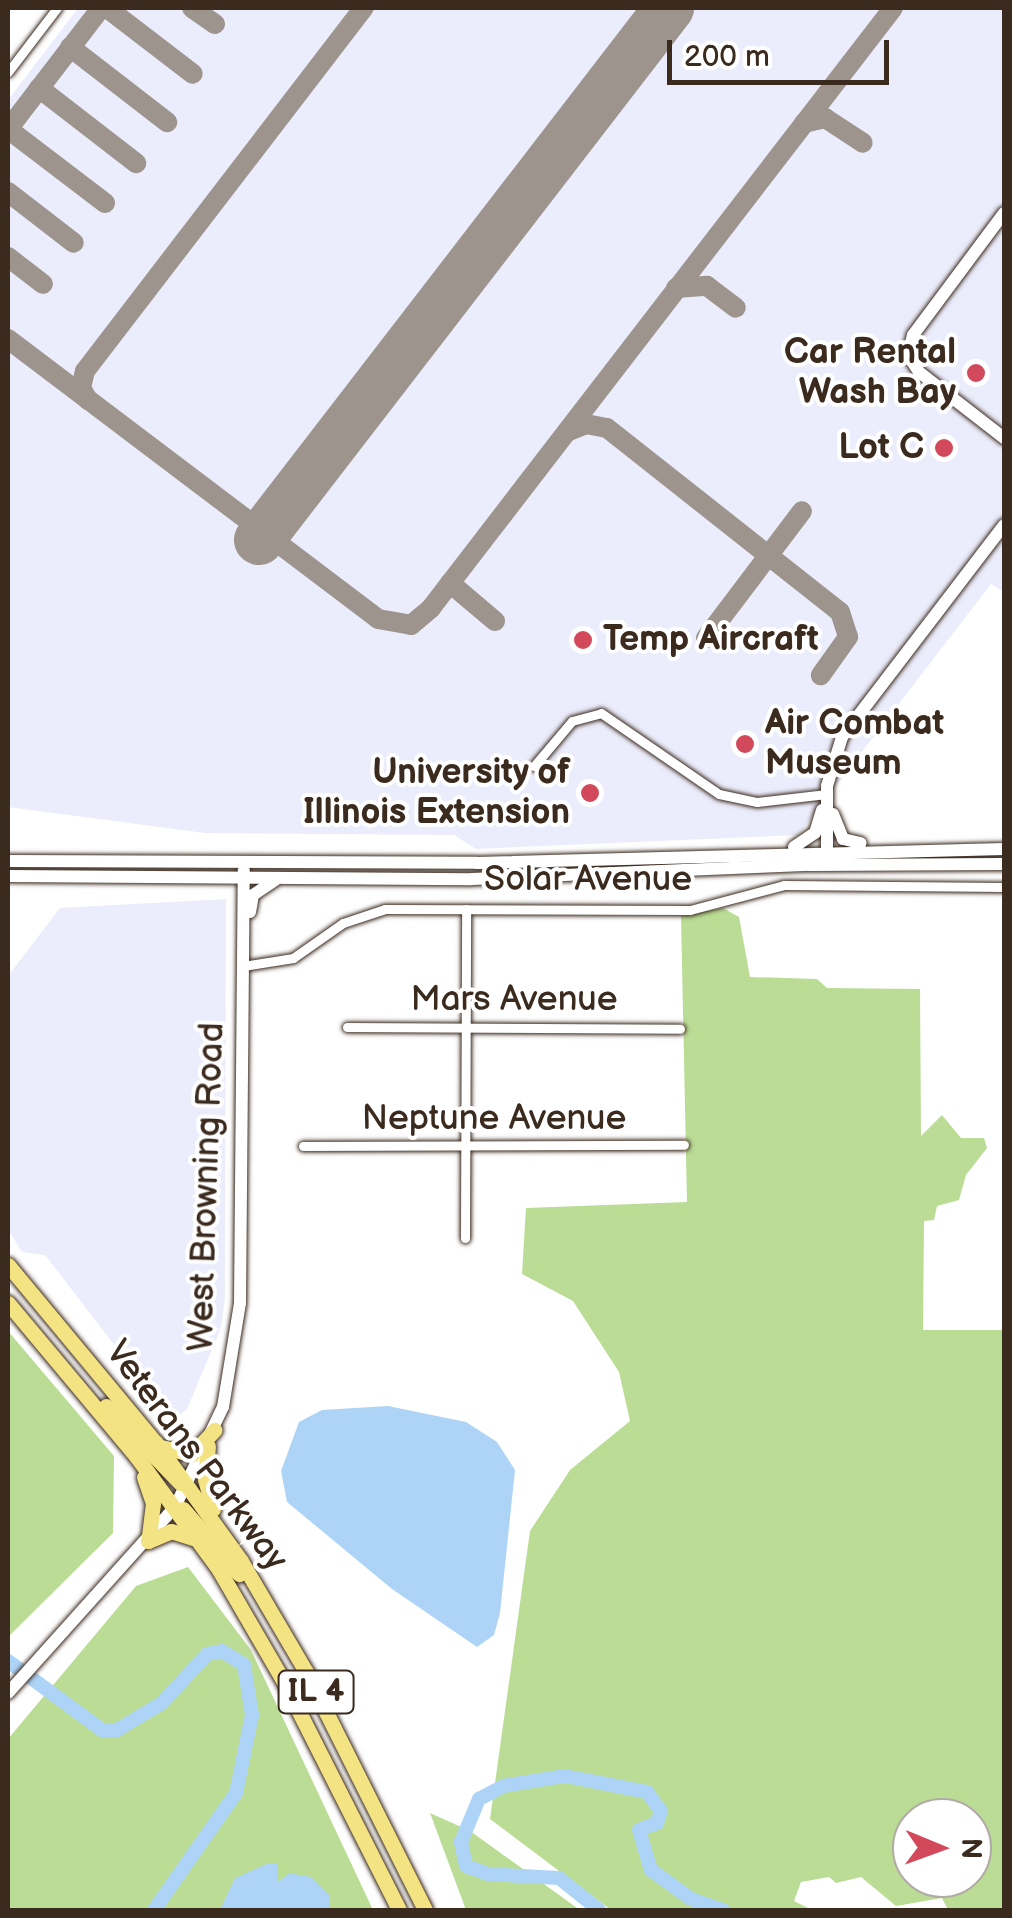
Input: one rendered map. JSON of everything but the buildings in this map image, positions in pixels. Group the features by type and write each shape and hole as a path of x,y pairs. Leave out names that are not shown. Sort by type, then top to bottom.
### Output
{"highway":[{"name":"Veterans Parkway","path":"8,1265 156,1443 253,1581 306,1672 426,1910"},
{"name":"Veterans Parkway","path":"8,1303 104,1417 200,1543 284,1682 399,1910"},
{"path":"56,1361 166,1473 188,1485"},
{"path":"104,1417 149,1486 148,1540 178,1531 200,1543"},
{"path":"156,1443 187,1456 211,1438"},
{"path":"211,1438 209,1500 251,1565 253,1581"},
{"path":"175,1507 206,1531 306,1672"}],"main road":[{"path":"1004,214 913,336 908,355 919,372 1004,438"},
{"path":"782,851 812,837 842,737 1004,525"},
{"path":"827,796 848,841 950,848"},
{"path":"827,796 828,865"},
{"path":"8,861 477,863 828,849 1004,849"},
{"name":"West Browning Road","path":"8,1693 175,1507 211,1438 239,1320 245,862"},
{"path":"8,876 472,879 828,865 1004,864"},
{"path":"243,960 253,895 281,878"}],"street":[{"path":"8,72 53,9"},
{"path":"534,766 572,721 601,713 720,794 756,802 827,796"},
{"name":"Solar Avenue","path":"243,960 293,958 369,912 466,908 690,910 784,884 1004,887"},
{"path":"465,1238 466,908"},
{"name":"Mars Avenue","path":"347,1027 680,1029"},
{"name":"Neptune Avenue","path":"304,1146 684,1145"}],"shaded area":[{"path":"78,8 1004,8 1004,592 991,584 798,835 476,849 454,835 205,833 8,807 8,100"},
{"path":"226,899 225,1299 221,1328 187,1409 173,1421 45,1255 22,1252 8,1229 8,976 60,908"}],"green space":[{"path":"723,908 739,917 750,977 817,979 827,988 920,989 921,1136 942,1115 961,1138 984,1138 987,1148 966,1175 959,1200 937,1206 934,1220 924,1221 923,1330 1004,1330 1004,1910 948,1910 942,1898 896,1906 861,1877 836,1883 829,1877 801,1882 794,1901 812,1910 611,1910 490,1819 530,1531 570,1470 630,1421 619,1372 573,1301 522,1274 526,1208 687,1202 681,916"},
{"path":"8,1331 114,1456 113,1533 8,1637"},
{"path":"188,1567 251,1650 373,1910 8,1910 8,1739 136,1586"},
{"path":"430,1813 470,1831 580,1910 466,1910"}],"water":[{"path":"388,1406 466,1422 497,1442 515,1470 500,1613 494,1635 477,1647 392,1589 287,1502 281,1471 299,1422 322,1410"},
{"path":"269,1863 277,1864 277,1883 289,1873 311,1877 330,1896 330,1910 220,1910 235,1878"}],"waterway":[{"path":"8,1661 102,1730 117,1730 162,1703 207,1654 222,1651 244,1665 252,1715 236,1793 154,1910"},
{"path":"599,1910 559,1878 488,1874 466,1866 461,1842 479,1799 503,1786 565,1776 647,1792 661,1811 657,1823 639,1830 651,1870 691,1899 723,1910"}],"taxiway":[{"path":"101,8 8,129 105,203"},
{"path":"107,8 193,74"},
{"path":"192,8 215,24"},
{"path":"88,400 81,388 85,371 364,8"},
{"path":"8,339 378,619 411,625 431,608 893,8"},
{"path":"70,47 167,122"},
{"path":"39,88 136,163"},
{"path":"804,123 825,118 863,143"},
{"path":"8,192 74,243"},
{"path":"8,257 43,284"},
{"path":"676,288 707,286 736,308"},
{"path":"569,431 586,424 607,428 840,612 848,637 821,675"},
{"path":"706,638 802,511"},
{"path":"450,583 495,621"}],"runway":[{"path":"259,540 669,8"}],"place":[{"name":"Car Rental Wash Bay","path":"976,373"},
{"name":"Lot C","path":"944,448"},
{"name":"Temp Aircraft","path":"583,640"},
{"name":"Air Combat Museum","path":"745,744"},
{"name":"University of Illinois Extension","path":"590,793"}]}
